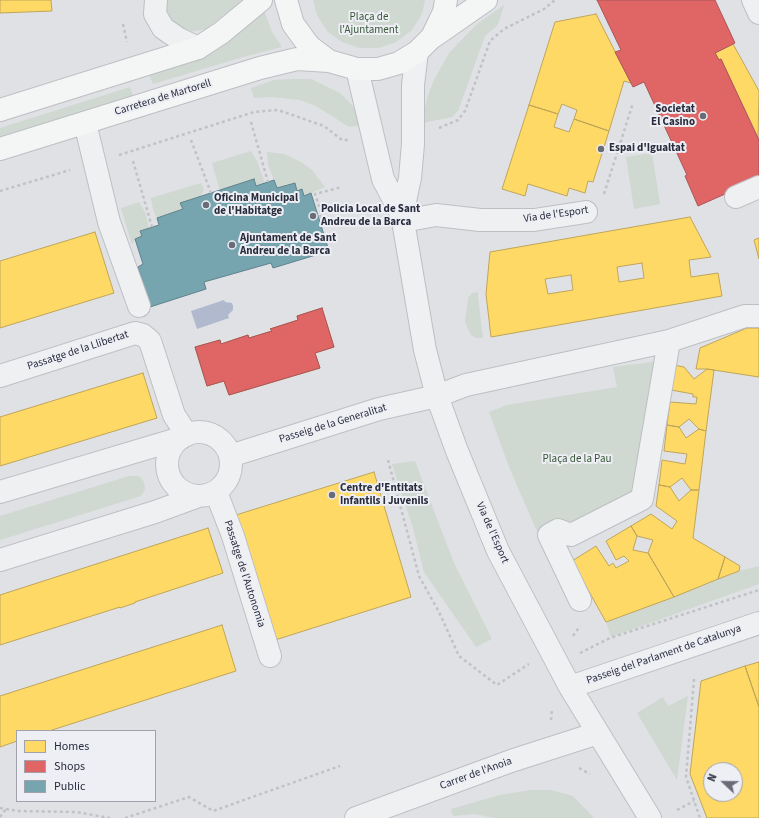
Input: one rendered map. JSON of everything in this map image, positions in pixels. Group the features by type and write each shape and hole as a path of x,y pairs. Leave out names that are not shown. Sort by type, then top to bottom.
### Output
{"main road":[{"path":"0,110 198,48 221,33 261,0"},
{"name":"Carretera de Martorell","path":"286,0 293,24 309,46 329,61"},
{"path":"425,45 444,12 446,0"},
{"name":"Carretera de Martorell","path":"0,149 260,68 297,59 329,61 357,69 378,69 399,63 486,0"}],"street":[{"path":"156,0 155,14 163,28 179,39 198,48"},
{"path":"754,0 759,13"},
{"name":"Via de l'Esport","path":"402,218 410,178 413,144 413,85 425,45"},
{"name":"Via de l'Esport","path":"357,69 383,178 402,218 425,350 437,396 498,551 570,687 650,818"},
{"path":"85,123 109,222 139,306"},
{"path":"736,197 759,187"},
{"name":"Via de l'Esport","path":"402,218 436,215 480,220 534,220 586,212"},
{"path":"437,396 466,385 512,374 669,341 752,316"},
{"name":"Passatge de la Llibertat","path":"0,376 135,333 143,335 150,342 174,415 184,436"},
{"path":"580,600 549,535 558,530 570,535 642,499 669,341"},
{"name":"Passeig de la Generalitat","path":"230,456 379,409 437,396"},
{"path":"0,492 200,432 210,434 219,439 226,446 230,456 231,466 229,476 224,485 206,494 155,512 0,560"},
{"path":"184,436 174,445 169,453 168,473 172,482 178,489 206,494"},
{"name":"Passatge de l'Autonomia","path":"206,494 234,536 270,656"},
{"name":"Passeig del Parlament de Catalunya","path":"570,687 759,623"},
{"name":"Carrer de l'Anoia","path":"356,818 511,761 598,733"}],"path":[{"path":"434,129 458,120 465,111 490,42 504,29 544,9 555,0"},
{"name":"Via de l'Esport","path":"586,212 600,208 633,103"},
{"path":"0,191 254,112 278,110 324,126 342,140 356,140"},
{"path":"251,122 268,182"},
{"path":"192,140 211,194"},
{"path":"133,162 152,227"},
{"path":"319,217 322,215 315,194 342,187"},
{"path":"388,460 419,576 439,612 459,656 497,685 535,660"},
{"path":"577,654 610,638 759,590"},
{"path":"694,679 686,777 700,818"},
{"path":"548,725 551,719 552,706"},
{"path":"125,818 189,797 213,810 340,766"},
{"path":"575,766 588,772 592,776"},
{"path":"677,810 694,801"},
{"path":"0,808 18,811 76,812 110,818"},
{"path":"0,817 6,809"},
{"path":"88,818 95,816"}],"green space":[{"path":"167,0 243,0 206,29 190,32 181,30 166,16"},
{"name":"Plaça de l'Ajuntament","path":"313,0 425,0 422,14 412,30 396,42 379,48 360,48 342,42 327,31 317,15"},
{"path":"264,4 265,13 272,32 282,47 153,84 148,73"},
{"path":"504,5 498,25 485,36 458,111 452,117 422,123 427,98 434,80 449,53 477,24"},
{"path":"311,79 340,93 355,108 364,125 349,127 316,106 300,100 272,97 254,98 251,88 274,80"},
{"path":"130,87 133,96 0,137 0,128"},
{"path":"251,151 257,161 265,183 256,186 254,179 220,191 212,163"},
{"path":"267,152 284,154 301,162 312,170 325,187 304,196 302,189 297,191 294,183 277,188 268,165"},
{"path":"652,153 660,204 634,209 626,157"},
{"path":"201,183 204,190 200,197 181,203 183,209 157,218 153,210 151,198"},
{"path":"139,202 145,212 149,228 140,231 142,236 135,239 132,245 121,208"},
{"path":"478,292 483,338 476,338 471,335 465,322 468,298 472,293"},
{"name":"Plaça de la Pau","path":"660,361 632,509 549,559 509,467 489,412 507,405 617,387 613,367"},
{"path":"415,461 454,563 492,639 476,647 424,572 413,528 392,464"},
{"path":"129,476 139,476 144,482 145,489 141,496 0,540 0,516"},
{"path":"759,566 759,584 611,637 606,622 739,571"},
{"path":"688,696 677,780 637,713 663,697 668,706"},
{"path":"530,790 551,790 573,796 594,818 494,818 475,814 453,816 451,809 500,795"}],"water":[{"path":"224,300 225,302 232,303 233,306 233,310 228,315 229,318 197,329 191,311"}],"building: Homes":[{"path":"0,0 51,0 52,11 0,13"},
{"path":"596,14 631,83 624,81 609,131 574,119 577,110 562,104 558,114 529,105 555,22"},
{"path":"733,44 759,91 758,140 721,59 719,60 715,53"},
{"path":"529,105 558,114 554,127 569,132 574,119 609,131 593,182 588,181 585,193 569,188 567,196 528,184 525,196 502,189"},
{"path":"690,217 711,257 689,260 691,277 718,273 722,296 491,337 486,294 490,252","holes":["642,263 644,278 619,282 617,267","571,275 573,290 548,294 545,279"]},
{"path":"95,232 114,293 0,328 0,261"},
{"path":"759,238 759,259 754,240"},
{"path":"322,308 334,347 315,353 320,368 229,395 224,381 207,386 195,347 220,340 221,344 248,335 249,338 272,331 270,329 298,320 297,316"},
{"path":"747,328 759,328 759,377 707,369 696,369 700,348"},
{"path":"674,365 684,367 694,379 707,369 714,370 706,431 699,429 689,419 679,427 667,425 670,402 696,404 697,397 693,397 693,394 671,390"},
{"path":"143,373 157,418 0,466 0,417"},
{"path":"667,425 679,427 686,438 699,429 706,431 699,490 691,490 682,478 670,487 659,485 662,460 685,464 687,454 664,451"},
{"path":"374,472 411,597 275,640 236,515"},
{"path":"659,485 670,487 679,501 691,490 699,490 693,538 725,557 718,579 674,597 648,553 653,540 637,536 631,526 651,514 672,529 677,521 656,506"},
{"path":"631,526 637,536 633,550 648,553 674,597 606,622 572,561 596,546 609,566 613,563 616,568 629,561 624,556 616,560 606,541"},
{"path":"208,528 223,573 120,608 0,645 0,595"},
{"path":"725,557 740,566 739,571 718,579"},
{"path":"222,625 236,671 52,730 16,730 16,741 0,747 0,696"},
{"path":"759,662 759,707 745,666"},
{"path":"745,666 759,707 759,818 707,818 690,774 701,681"}],"building: Shops":[{"name":"Societat El Casino","path":"597,0 715,0 735,43 715,53 719,60 721,59 759,140 759,179 698,206 685,176 687,175 644,82 633,87 615,52 621,50"},
{"path":"322,308 334,347 315,353 320,368 229,395 224,381 207,386 195,347 220,340 221,344 248,335 249,338 272,331 270,329 298,320 297,316"}],"building: Public":[{"name":"Ajuntament de Sant Andreu de la Barca","path":"254,179 256,186 274,180 277,188 295,183 297,191 302,189 304,196 311,193 329,251 273,268 271,263 204,282 206,289 150,307 138,267 143,264 135,239 142,236 140,231 159,225 157,218 183,209 180,203"}],"place":[{"name":"Societat El Casino","path":"703,116"},
{"name":"Espai d'Igualtat","path":"601,149"},
{"name":"Oficina Municipal de l'Habitatge","path":"206,205"},
{"name":"Policia Local de Sant Andreu de la Barca","path":"313,216"},
{"name":"Ajuntament de Sant Andreu de la Barca","path":"232,245"},
{"name":"Centre d'Entitats Infantils i Juvenils","path":"332,495"}]}
